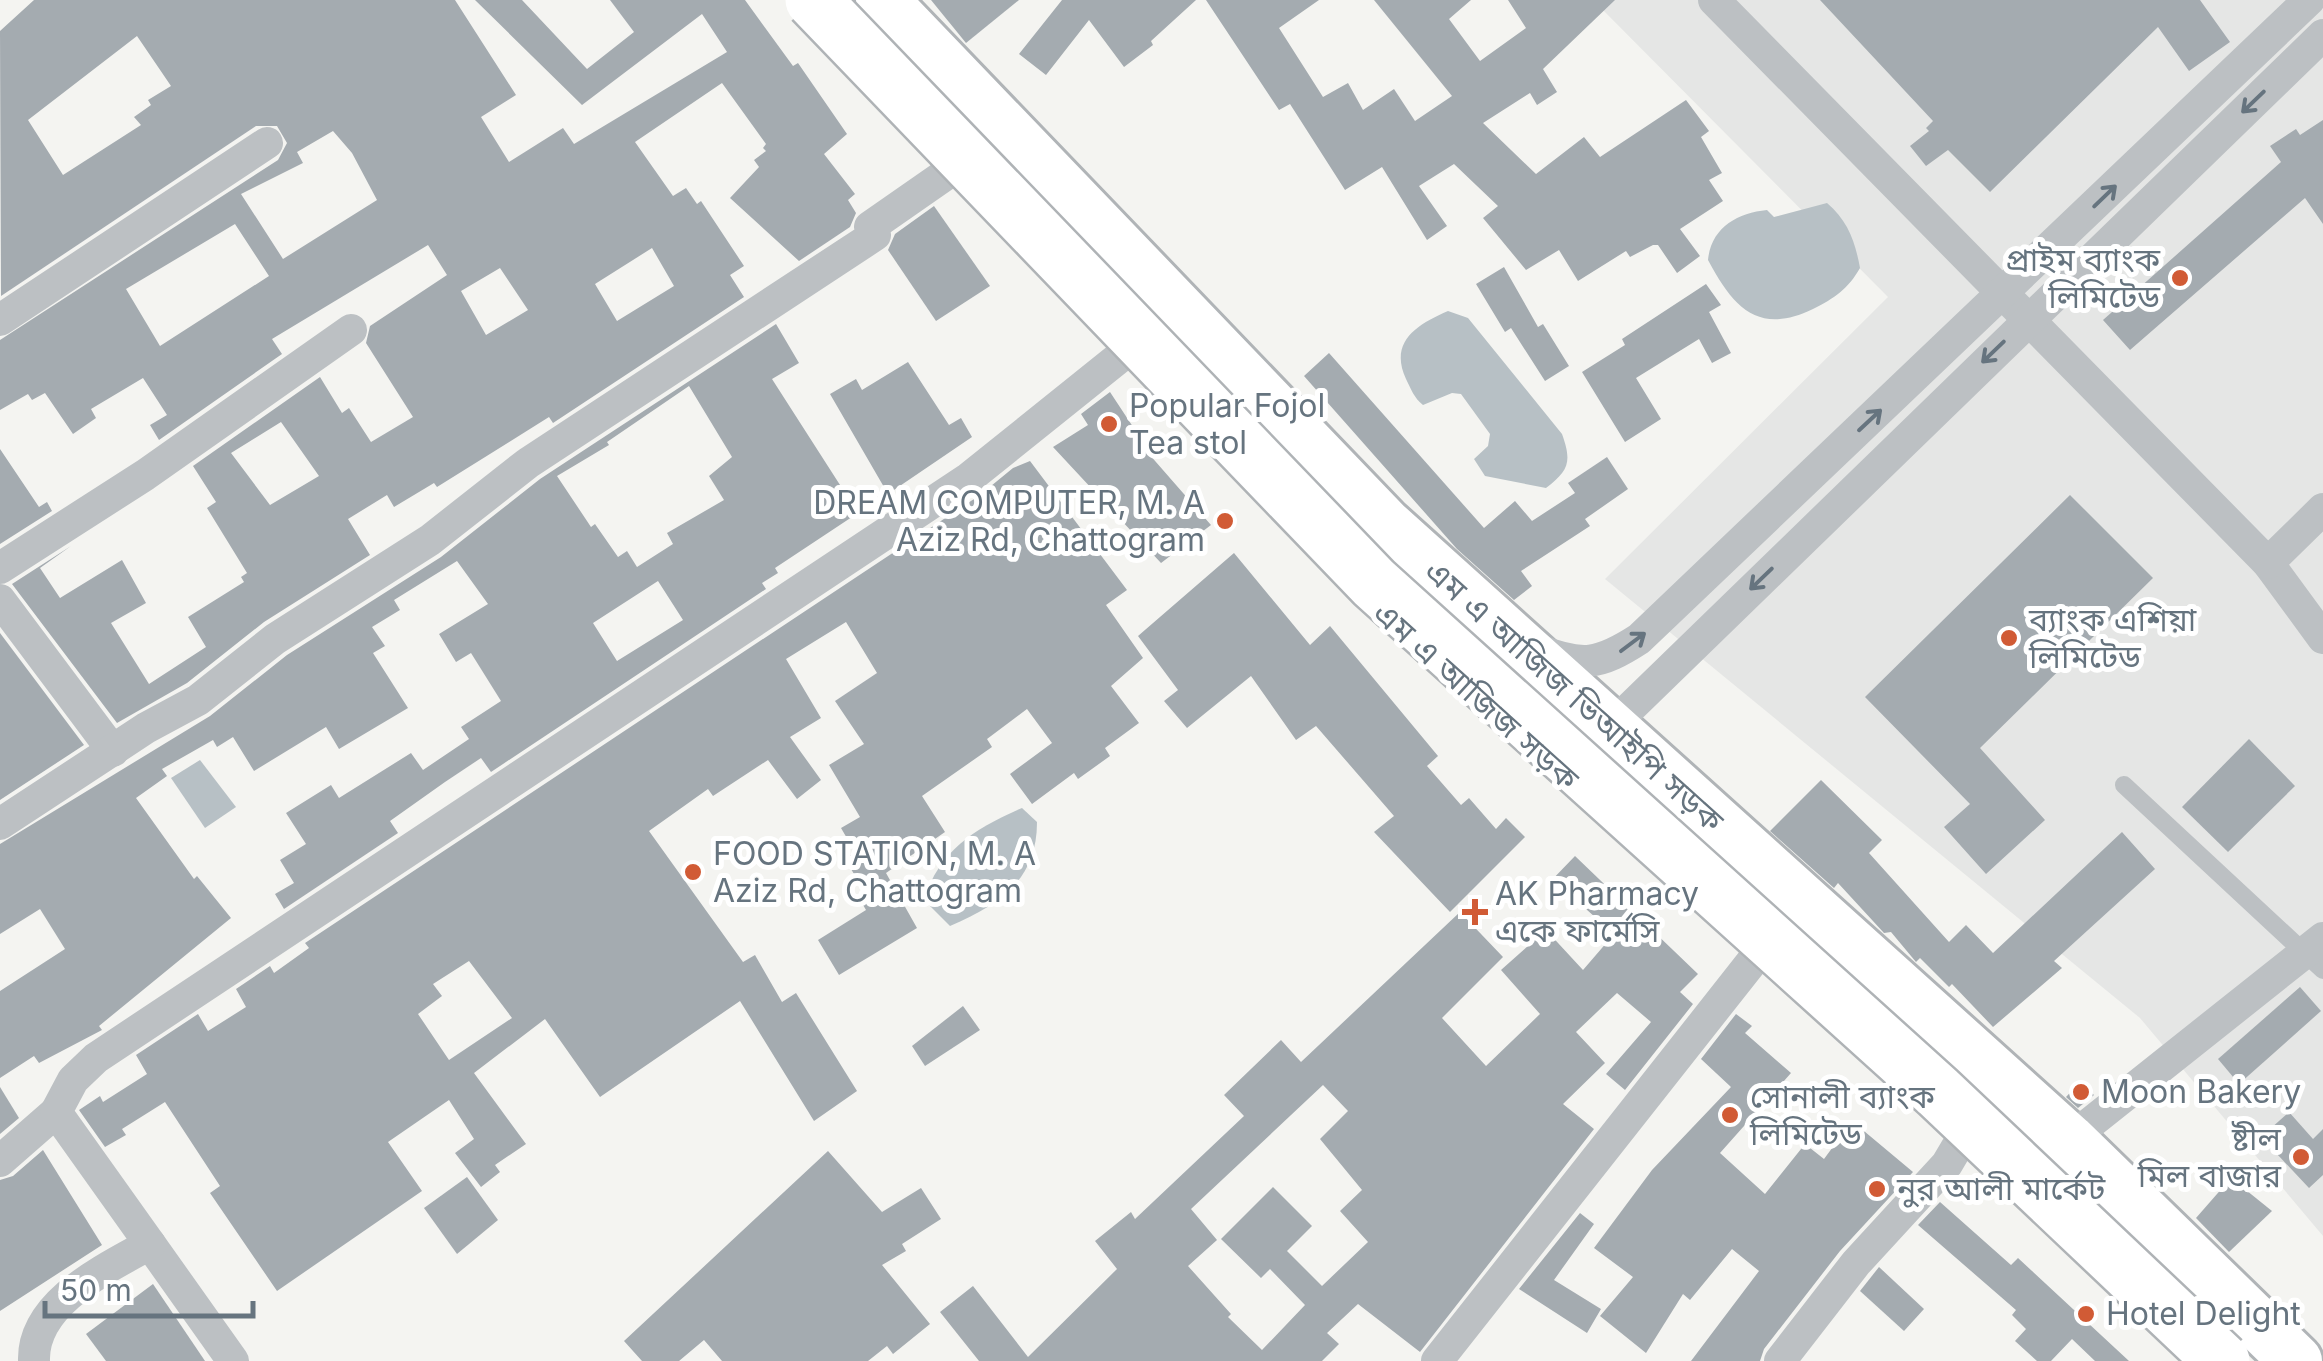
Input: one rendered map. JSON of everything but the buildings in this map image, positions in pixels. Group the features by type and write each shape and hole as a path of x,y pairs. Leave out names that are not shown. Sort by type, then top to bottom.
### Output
{"highway":[{"path":"813,0 1374,582 1938,1092 2222,1361"},
{"path":"857,0 1398,562 2048,1151 2265,1361"}],"main road":[{"name":"এম এ আজিজ সড়ক","path":"786,0 1328,561 1963,1137 2196,1361"},
{"name":"এম এ আজিজ ভিআইপি সড়ক","path":"882,0 1385,524 2068,1140 2296,1361"}],"street":[{"path":"1714,0 2268,563 2323,638"},
{"path":"1510,640 1568,661 1606,660 1639,639 2310,0"},
{"path":"1562,776 2323,35"},
{"path":"0,320 268,143"},
{"path":"0,824 198,700 275,639 430,540 528,463 875,235 870,226 949,172"},
{"path":"0,568 145,475 352,330"},
{"path":"0,1161 56,1112 74,1080 96,1058 969,478 1126,352"},
{"path":"2268,563 2323,509"},
{"path":"0,600 113,751"},
{"path":"1437,1361 1758,954"},
{"path":"2068,1140 2317,954"},
{"path":"56,1112 234,1361"},
{"path":"1780,1361 1856,1263 1947,1164 1963,1137"},
{"path":"34,1361 33,1339 50,1312 108,1268 150,1244"}],"lane":[{"path":"2124,785 2317,954"}],"shaded area":[{"path":"1593,0 2323,0 2323,1236 2140,1018 1605,579 1888,297"},
{"path":"1827,203 1845,224 1856,249 1860,268 1851,282 1828,301 1794,316 1763,318 1738,304 1708,260 1720,231 1736,219 1756,212 1767,210 1774,217"},
{"path":"1448,311 1468,318 1562,434 1566,465 1546,488 1485,476 1474,459 1488,446 1490,434 1461,394 1452,393 1423,405 1413,393 1402,366 1403,345 1416,329"},
{"path":"200,760 236,807 205,828 171,778"},
{"path":"1022,808 1037,822 1035,843 1022,875 999,899 950,926 924,900 939,867 975,833"}],"place":[{"name":"প্রাইম ব্যাংক লিমিটেড","path":"2180,278"},
{"name":"Popular Fojol Tea stol","path":"1109,424"},
{"name":"DREAM COMPUTER, M. A Aziz Rd, Chattogram","path":"1225,521"},
{"name":"ব্যাংক এশিয়া লিমিটেড","path":"2009,638"},
{"name":"FOOD STATION, M. A Aziz Rd, Chattogram","path":"693,872"},
{"name":"AK Pharmacy একে ফার্মেসি","path":"1475,912"},
{"name":"Moon Bakery","path":"2081,1092"},
{"name":"সোনালী ব্যাংক লিমিটেড","path":"1730,1115"},
{"name":"ষ্টীল মিল বাজার","path":"2301,1157"},
{"name":"নুর আলী মার্কেট","path":"1877,1189"},
{"name":"Hotel Delight","path":"2086,1314"}]}
